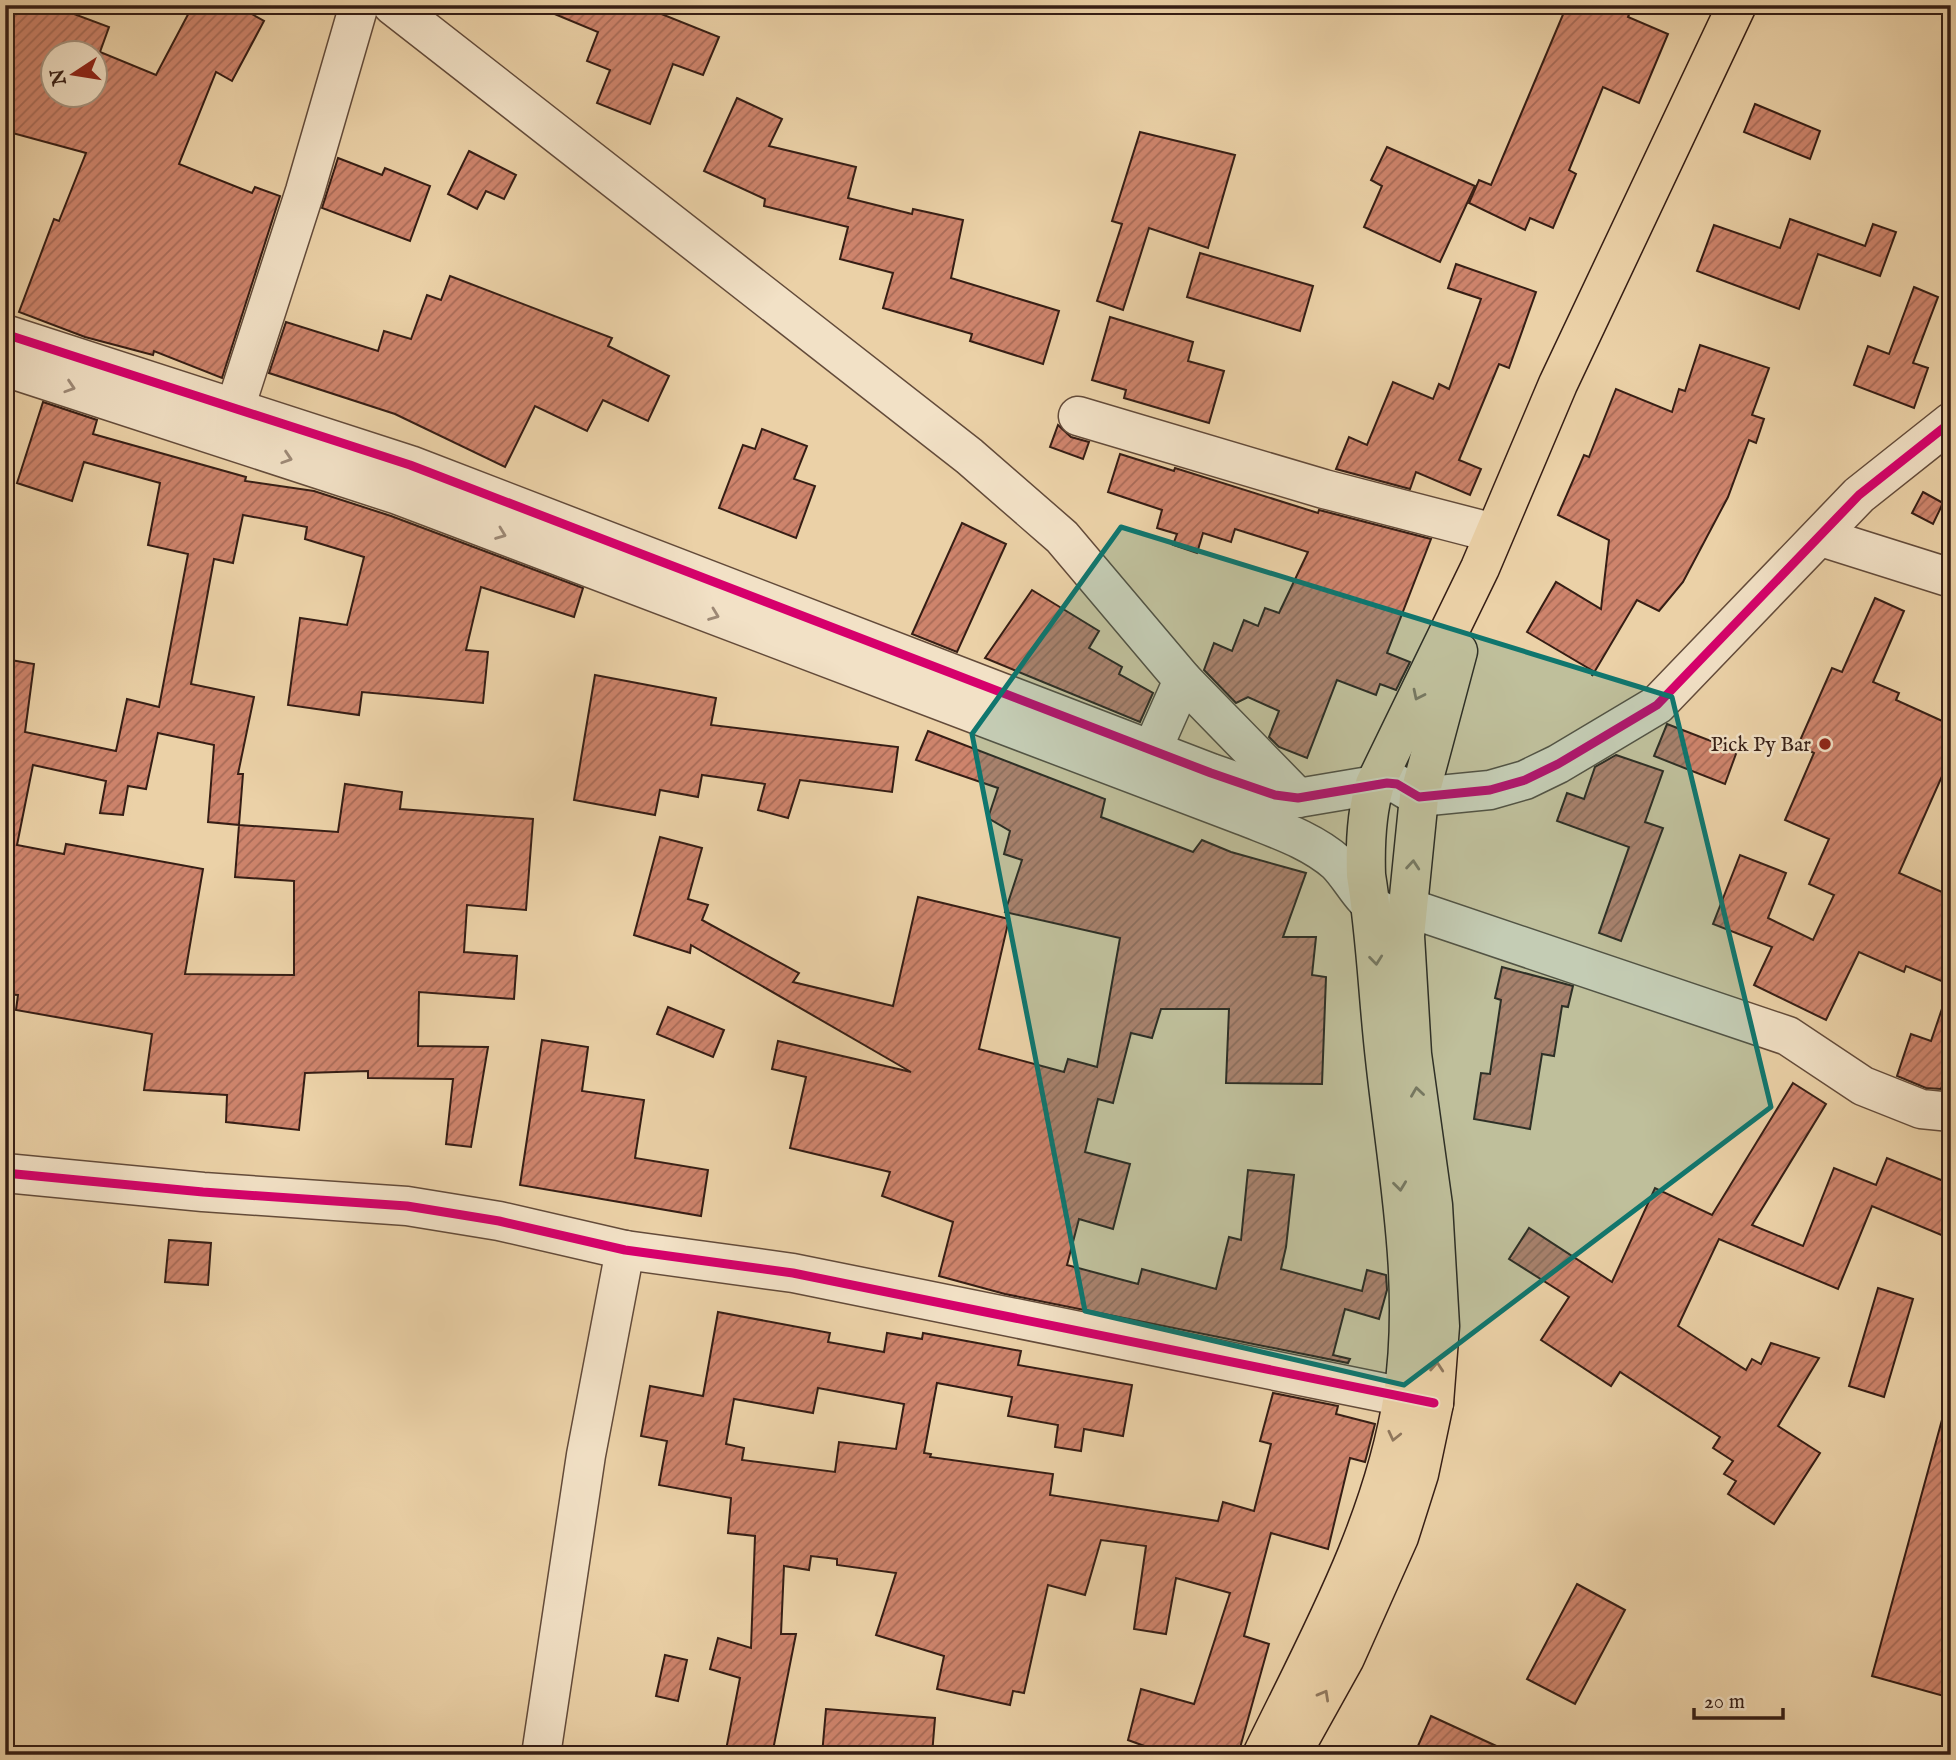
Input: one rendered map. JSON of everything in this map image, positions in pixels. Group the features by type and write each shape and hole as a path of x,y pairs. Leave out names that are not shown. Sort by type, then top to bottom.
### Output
{"highway":[{"path":"1291,1755 1345,1658 1399,1536 1419,1474 1418,1401 1404,1215 1384,1057 1365,840 1375,784 1487,550 1558,384 1737,5"},
{"path":"1262,1755 1318,1645 1368,1526 1388,1462 1418,1401 1440,1326 1433,1205 1412,1054 1405,936 1419,797 1487,550"}],"street":[{"path":"235,408 305,191 359,5"},
{"path":"392,5 969,456 1062,537 1183,680 1298,798"},
{"path":"5,334 410,465 1250,788 1298,798 1375,784 1397,784 1419,797 1490,790 1525,779 1558,764 1657,705 1859,495 1951,422"},
{"path":"5,366 398,495 1244,816 1306,842 1326,856 1355,884 1371,906 1389,912 1409,906 1788,1036 1863,1086 1921,1109 1951,1112"},
{"path":"1078,416 1287,478 1487,550"},
{"path":"1821,537 1951,578"},
{"path":"1152,750 1183,680"},
{"path":"5,1173 203,1192 407,1206 499,1221 625,1250 793,1273 1418,1401"},
{"path":"541,1755 586,1455 625,1250"}],"highlighted area":[{"path":"1121,527 1672,697 1771,1107 1404,1385 1085,1311 972,734"}],"building":[{"path":"13,5 50,5 109,27 105,38 38,38 38,108 108,108 108,55 156,75 193,5 236,5 264,21 232,81 216,72 179,164 252,193 255,187 280,196 222,378 154,351 153,355 85,337 19,312 54,219 59,221 86,153 5,131 5,22"},
{"path":"533,5 639,5 719,37 703,75 673,64 650,124 597,103 610,70 587,61 598,32"},
{"path":"1567,5 1633,5 1628,17 1668,34 1639,103 1603,87 1569,170 1576,174 1553,228 1530,218 1525,230 1469,203 1479,180 1491,185"},
{"path":"737,98 782,119 769,146 856,167 848,198 912,214 913,209 963,220 951,278 1059,311 1043,364 970,341 972,334 883,308 893,273 840,259 848,227 764,206 765,199 704,171"},
{"path":"1755,104 1820,131 1810,159 1744,132"},
{"path":"1140,132 1235,155 1208,248 1149,228 1123,310 1097,301 1122,224 1112,221"},
{"path":"1387,147 1475,186 1440,262 1364,227 1382,186 1371,180"},
{"path":"469,151 516,175 504,199 486,191 477,209 448,194"},
{"path":"338,158 382,175 385,168 430,186 410,241 322,208"},
{"path":"1790,219 1865,246 1873,224 1896,232 1880,276 1818,254 1799,309 1697,271 1714,225 1780,248"},
{"path":"1200,253 1313,286 1300,331 1187,297"},
{"path":"1456,264 1536,292 1509,368 1499,364 1459,460 1481,469 1470,495 1416,472 1410,489 1336,469 1349,437 1367,445 1393,382 1433,399 1439,384 1449,389 1481,299 1448,288"},
{"path":"450,276 612,338 608,346 669,376 648,421 603,400 587,431 535,406 505,467 395,414 269,373 286,322 378,351 384,331 411,339 427,295 441,300"},
{"path":"1914,287 1938,297 1913,363 1928,368 1914,408 1854,385 1868,346 1889,354"},
{"path":"1110,317 1193,342 1188,361 1224,371 1209,423 1124,398 1126,390 1092,380"},
{"path":"1700,345 1769,368 1752,415 1764,419 1756,443 1749,440 1728,497 1683,582 1659,611 1637,600 1592,676 1593,671 1527,632 1556,582 1601,609 1609,540 1558,515 1584,455 1589,457 1616,389 1672,412 1679,389 1685,391"},
{"path":"43,402 97,420 93,434 246,477 245,481 314,491 391,516 583,588 574,617 481,587 466,650 488,652 483,703 362,692 359,715 288,705 300,618 347,625 364,557 305,539 307,527 243,515 233,563 214,559 191,684 254,697 238,774 243,774 239,825 338,832 345,784 402,792 400,809 533,819 526,910 467,905 464,952 517,956 514,999 419,992 418,1046 488,1047 471,1147 446,1144 453,1079 368,1078 368,1071 305,1073 299,1130 226,1122 227,1095 144,1090 152,1034 16,1010 18,995 5,994 5,659 34,664 25,732 116,751 127,699 159,707 188,554 148,545 160,483 84,462 72,501 17,483","holes":["158,733 214,745 208,822 239,825 235,877 294,881 294,975 185,974 203,869 66,844 64,854 17,845 33,765 106,781 100,813 123,815 128,786 146,789"]},
{"path":"1058,425 1071,437 1089,442 1083,459 1050,447"},
{"path":"762,429 807,446 794,479 815,486 796,538 719,508 743,445 755,449"},
{"path":"1120,454 1174,471 1175,468 1318,513 1319,510 1431,539 1387,653 1410,662 1396,690 1380,684 1376,695 1337,680 1307,758 1279,747 1269,737 1279,711 1248,697 1236,703 1204,670 1214,643 1232,651 1244,620 1258,626 1265,608 1279,613 1308,552 1235,529 1231,542 1203,533 1197,553 1173,545 1177,534 1157,528 1162,510 1108,492"},
{"path":"1923,492 1943,503 1933,524 1912,513"},
{"path":"962,523 1006,544 957,652 912,634"},
{"path":"1032,590 1099,631 1089,648 1122,667 1119,674 1153,693 1140,722 985,658"},
{"path":"1875,598 1904,611 1873,682 1899,693 1896,700 1951,725 1951,756 1899,873 1951,896 1951,985 1906,966 1904,972 1859,952 1826,1020 1754,985 1772,947 1713,924 1740,855 1786,873 1768,918 1813,940 1834,895 1809,884 1829,839 1785,820 1814,753 1798,745 1832,668 1842,672"},
{"path":"595,675 716,698 711,725 898,747 892,792 800,780 788,818 758,810 765,784 702,775 698,797 660,790 655,815 574,800"},
{"path":"1667,724 1737,751 1725,784 1654,756"},
{"path":"928,731 1105,799 1101,817 1193,852 1202,840 1231,852 1306,873 1283,937 1316,937 1312,975 1326,977 1322,1084 1226,1083 1229,1009 1161,1009 1152,1038 1131,1033 1113,1103 1098,1099 1085,1152 1130,1164 1113,1229 1079,1219 1067,1265 1138,1284 1142,1269 1216,1289 1229,1237 1241,1240 1248,1170 1294,1175 1281,1269 1362,1291 1367,1270 1386,1275 1387,1290 1379,1319 1345,1309 1333,1355 1350,1359 1348,1363 1005,1294 939,1276 953,1222 882,1196 890,1172 790,1148 806,1077 772,1069 778,1041 911,1072 691,945 690,953 634,935 660,837 702,848 688,899 708,905 702,920 799,973 793,982 893,1006 918,897 1009,919 979,1049 1064,1072 1068,1059 1097,1067 1120,938 1005,912 1022,860 1004,854 1010,831 988,818 998,788 916,760"},
{"path":"1616,755 1663,771 1645,822 1663,828 1621,941 1599,933 1629,847 1557,821 1567,793 1584,799 1595,767"},
{"path":"1502,967 1573,986 1568,1007 1562,1006 1554,1056 1542,1054 1530,1129 1474,1119 1481,1073 1490,1074 1501,1000 1495,998"},
{"path":"1946,997 1951,998 1951,1061 1941,1089 1926,1088 1897,1076 1911,1034 1931,1041"},
{"path":"668,1007 724,1030 713,1057 657,1034"},
{"path":"542,1040 588,1047 582,1091 644,1100 635,1158 708,1170 701,1216 520,1185"},
{"path":"1793,1083 1826,1104 1752,1225 1803,1246 1834,1168 1876,1185 1887,1158 1951,1184 1951,1239 1872,1206 1838,1289 1719,1239 1678,1326 1746,1370 1752,1359 1761,1364 1771,1343 1819,1358 1778,1426 1820,1453 1774,1524 1728,1494 1736,1481 1724,1474 1733,1461 1713,1448 1720,1437 1620,1372 1611,1386 1541,1340 1569,1297 1509,1259 1529,1228 1612,1282 1655,1188 1712,1215"},
{"path":"169,1240 211,1243 208,1285 165,1282"},
{"path":"1878,1288 1913,1299 1884,1397 1849,1386"},
{"path":"718,1312 830,1333 828,1342 884,1352 887,1333 922,1339 923,1333 1021,1351 1018,1365 1132,1385 1123,1436 1084,1429 1081,1451 1055,1447 1058,1425 1008,1416 1012,1397 937,1383 924,1453 931,1454 930,1457 1053,1474 1050,1495 1218,1521 1223,1502 1254,1511 1271,1444 1260,1441 1273,1393 1338,1406 1336,1414 1375,1424 1365,1462 1350,1458 1328,1549 1271,1533 1244,1636 1269,1644 1238,1755 1169,1755 1128,1740 1141,1689 1194,1704 1230,1593 1176,1578 1166,1634 1134,1629 1146,1546 1101,1540 1085,1595 1048,1585 1024,1693 1013,1691 1010,1705 937,1689 944,1656 876,1635 896,1573 837,1565 837,1559 811,1556 809,1570 784,1566 781,1634 796,1634 772,1755 725,1755 740,1678 710,1669 718,1638 751,1648 755,1536 728,1533 731,1498 659,1485 667,1441 641,1436 650,1386 703,1396","holes":["818,1388 904,1404 896,1449 839,1442 835,1472 742,1460 744,1448 726,1444 734,1399 813,1413"]},
{"path":"1943,1416 1951,1417 1951,1698 1872,1676"},
{"path":"1577,1584 1625,1610 1575,1704 1527,1679"},
{"path":"665,1655 687,1660 678,1701 656,1696"},
{"path":"826,1709 935,1718 932,1755 822,1755"},
{"path":"1431,1716 1516,1755 1414,1755"}],"cycle path":[{"path":"5,334 410,465 1211,773 1275,795 1298,798 1387,783 1397,784 1419,797 1490,790 1525,780 1558,764 1657,705 1859,495 1951,422"},
{"path":"5,1173 203,1192 407,1206 499,1221 625,1250 793,1273 1434,1403"}],"place":[{"name":"Pick Py Bar","path":"1825,744"}]}
